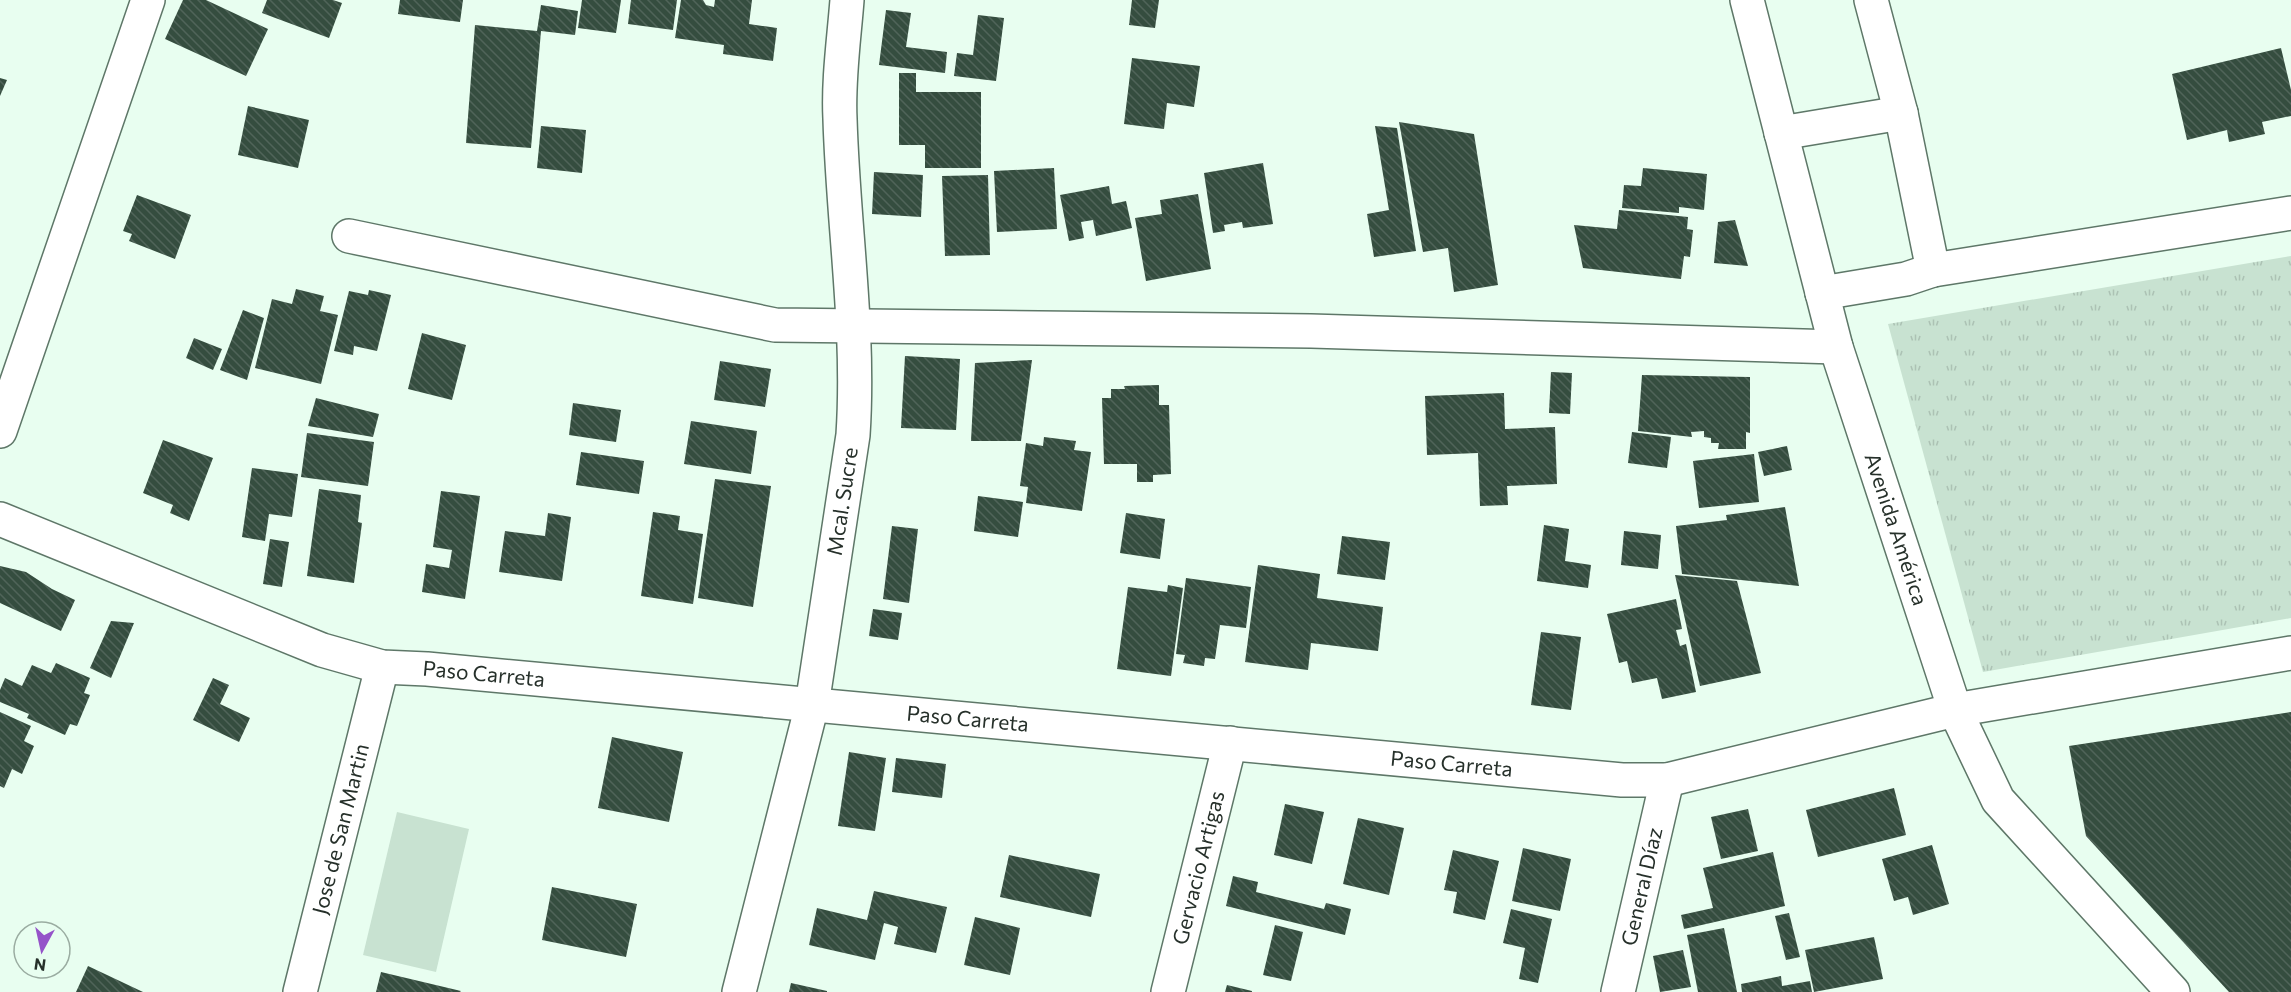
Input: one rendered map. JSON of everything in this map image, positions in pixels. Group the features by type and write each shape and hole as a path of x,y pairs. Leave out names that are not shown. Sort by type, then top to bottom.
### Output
{"street":[{"path":"0,431 148,0"},
{"name":"Mcal. Sucre","path":"740,992 812,705 853,435 856,391 854,326 840,117 847,0"},
{"name":"Avenida América","path":"1747,0 1836,347 1955,710 1998,800 2173,992"},
{"path":"1871,0 1901,113 1933,270"},
{"path":"1781,133 1901,113"},
{"path":"1822,293 1906,279 1933,270 2291,213"},
{"path":"349,236 775,325 1311,331 1836,347"},
{"name":"Paso Carreta","path":"0,519 322,650 382,667 427,669 1622,780 1667,780 1955,710 2291,653"},
{"name":"Jose de San Martin","path":"300,992 382,667"},
{"name":"Gervacio Artigas","path":"1168,992 1230,743"},
{"name":"General Díaz","path":"1618,992 1667,780"}],"green space":[{"path":"2291,256 2291,618 1983,672 1888,324"},
{"path":"397,812 469,829 436,972 363,955"}],"building":[{"path":"183,0 206,0 268,29 246,76 165,39"},
{"path":"267,0 333,0 342,3 329,38 262,13"},
{"path":"400,0 463,0 460,22 398,14"},
{"path":"582,0 621,0 616,33 578,28"},
{"path":"631,0 677,0 673,30 628,24"},
{"path":"681,0 703,0 706,5 714,7 715,0 752,0 749,24 777,28 773,61 723,54 724,45 675,38"},
{"path":"1132,0 1159,0 1155,28 1129,25"},
{"path":"541,5 578,11 575,35 541,31 531,148 466,143 475,25 537,31"},
{"path":"886,10 911,13 906,47 947,52 945,73 879,65"},
{"path":"978,15 1004,18 996,81 954,76 957,53 973,55"},
{"path":"2281,48 2291,90 2291,116 2262,122 2265,134 2229,142 2227,130 2187,140 2172,74"},
{"path":"1132,58 1200,66 1194,107 1167,103 1164,129 1124,124"},
{"path":"899,73 916,73 916,92 981,92 981,168 925,168 925,145 899,145"},
{"path":"0,78 7,80 0,96"},
{"path":"248,106 309,120 298,168 238,155"},
{"path":"1399,122 1474,134 1498,285 1454,292 1448,248 1423,252"},
{"path":"541,126 586,130 582,173 537,168"},
{"path":"1375,126 1397,128 1416,251 1374,257 1367,214 1389,210"},
{"path":"1263,163 1273,224 1243,228 1242,222 1224,225 1225,231 1213,233 1204,173"},
{"path":"1054,168 1057,229 997,232 994,171"},
{"path":"1643,168 1707,174 1704,210 1679,207 1679,213 1622,208 1624,185 1641,186"},
{"path":"874,172 923,175 921,217 872,214"},
{"path":"988,175 990,255 945,256 942,176"},
{"path":"1109,186 1112,204 1126,201 1132,228 1096,236 1093,220 1081,222 1084,238 1069,241 1060,195"},
{"path":"1198,194 1211,269 1146,281 1135,218 1162,214 1160,200"},
{"path":"137,195 191,215 175,259 129,241 132,234 123,231"},
{"path":"1619,210 1688,217 1687,229 1693,230 1690,257 1684,256 1681,279 1583,268 1574,225 1617,229"},
{"path":"1735,220 1748,266 1714,263 1718,222"},
{"path":"296,289 324,296 320,311 338,315 321,384 255,368 272,299 292,304"},
{"path":"369,290 391,295 377,351 354,346 353,355 334,351 349,291 368,295"},
{"path":"243,310 264,318 247,380 220,370"},
{"path":"422,333 466,345 452,400 408,389"},
{"path":"194,338 222,349 213,370 186,358"},
{"path":"905,356 960,359 956,430 901,428"},
{"path":"1032,360 1021,441 971,441 975,363"},
{"path":"720,361 771,369 765,407 714,400"},
{"path":"1551,372 1572,373 1570,414 1549,413"},
{"path":"1642,375 1750,377 1750,433 1746,432 1746,449 1718,449 1719,443 1711,443 1711,438 1704,437 1704,431 1691,432 1692,437 1638,431"},
{"path":"1159,385 1159,405 1169,405 1171,474 1153,475 1153,482 1137,482 1137,464 1104,464 1102,398 1111,398 1111,389 1125,389 1124,386"},
{"path":"1504,393 1505,429 1555,427 1557,484 1507,486 1508,505 1480,506 1478,453 1427,455 1425,396"},
{"path":"316,398 379,414 373,437 308,426"},
{"path":"573,403 621,410 616,442 569,435"},
{"path":"691,421 757,431 751,474 684,464"},
{"path":"1632,432 1671,437 1667,468 1628,463"},
{"path":"307,433 374,442 368,486 301,477"},
{"path":"1044,437 1076,441 1074,450 1091,452 1082,511 1026,503 1028,487 1020,486 1026,443 1043,446"},
{"path":"163,440 213,458 189,521 170,513 173,505 143,493"},
{"path":"1787,446 1792,470 1764,476 1758,452"},
{"path":"581,452 644,461 639,494 576,485"},
{"path":"1754,454 1759,502 1699,508 1693,461"},
{"path":"252,468 298,474 292,517 269,514 265,541 242,537"},
{"path":"715,479 771,486 753,607 698,598"},
{"path":"319,489 361,495 358,522 362,523 354,583 307,576"},
{"path":"441,491 480,496 465,599 422,592 426,564 449,568 452,550 433,547"},
{"path":"978,496 1023,502 1018,537 974,531"},
{"path":"1785,507 1799,586 1682,574 1676,526 1727,520 1726,515"},
{"path":"653,512 680,516 678,530 703,534 693,604 641,596"},
{"path":"548,513 571,517 562,581 499,572 505,531 545,536"},
{"path":"1126,513 1165,519 1160,559 1120,553"},
{"path":"1544,525 1569,529 1565,561 1591,565 1588,588 1537,581"},
{"path":"892,526 918,529 909,603 883,599"},
{"path":"1624,531 1661,535 1658,569 1621,565"},
{"path":"1342,536 1390,542 1385,580 1337,574"},
{"path":"270,539 289,542 282,587 263,584"},
{"path":"1258,565 1320,574 1317,598 1383,607 1378,651 1311,643 1308,670 1245,662"},
{"path":"0,566 26,572 52,589 75,600 61,631 0,603"},
{"path":"1675,575 1737,581 1761,673 1700,686"},
{"path":"1186,578 1251,587 1246,628 1220,625 1215,659 1205,658 1204,666 1183,663 1185,655 1176,654"},
{"path":"1168,585 1183,588 1171,676 1117,669 1128,587 1167,592"},
{"path":"1676,599 1682,629 1676,630 1680,646 1686,644 1696,692 1662,699 1657,678 1632,683 1627,661 1619,663 1607,614"},
{"path":"873,609 902,613 898,640 869,636"},
{"path":"111,621 134,623 111,678 90,668"},
{"path":"1541,632 1581,637 1571,710 1531,705"},
{"path":"56,663 90,678 84,693 90,695 77,726 70,724 65,735 27,718 29,714 0,702 0,690 5,678 22,686 32,665 51,673"},
{"path":"213,678 229,685 220,704 250,718 239,742 193,720"},
{"path":"0,712 31,726 24,741 34,746 22,774 12,769 4,788 0,786"},
{"path":"2291,712 2291,992 2229,992 2086,836 2069,746"},
{"path":"612,737 683,752 669,822 598,808"},
{"path":"849,752 886,758 875,831 838,826"},
{"path":"896,758 946,764 942,798 892,792"},
{"path":"1894,788 1906,835 1818,857 1806,810"},
{"path":"1285,804 1324,812 1312,864 1274,855"},
{"path":"1748,809 1758,851 1721,859 1711,817"},
{"path":"1358,818 1404,828 1389,895 1343,884"},
{"path":"1932,845 1949,904 1913,915 1908,897 1894,901 1882,859"},
{"path":"1523,848 1571,859 1560,911 1512,901"},
{"path":"1453,850 1499,861 1485,920 1453,913 1457,892 1444,890"},
{"path":"1773,852 1785,906 1684,929 1681,915 1713,908 1703,868"},
{"path":"1009,855 1100,874 1091,917 1000,897"},
{"path":"1233,876 1258,882 1256,892 1324,909 1326,903 1351,909 1345,935 1226,906"},
{"path":"552,887 637,904 626,957 542,940"},
{"path":"874,891 947,907 936,953 894,944 898,927 884,923 875,960 809,945 817,908 867,920"},
{"path":"1511,909 1552,919 1538,983 1519,979 1525,948 1503,943"},
{"path":"1789,913 1800,957 1786,960 1775,916"},
{"path":"975,917 1020,928 1010,975 964,965"},
{"path":"1275,925 1303,932 1291,981 1263,975"},
{"path":"1724,928 1737,992 1698,992 1687,935"},
{"path":"1874,937 1883,979 1814,992 1805,950"},
{"path":"1683,950 1691,987 1660,992 1653,956"},
{"path":"88,966 143,992 76,992"},
{"path":"381,972 461,991 376,992"},
{"path":"1781,976 1782,986 1810,981 1812,992 1742,992 1741,984"},
{"path":"791,983 827,991 827,992 789,992"},
{"path":"1227,985 1252,991 1252,992 1225,992"}]}
